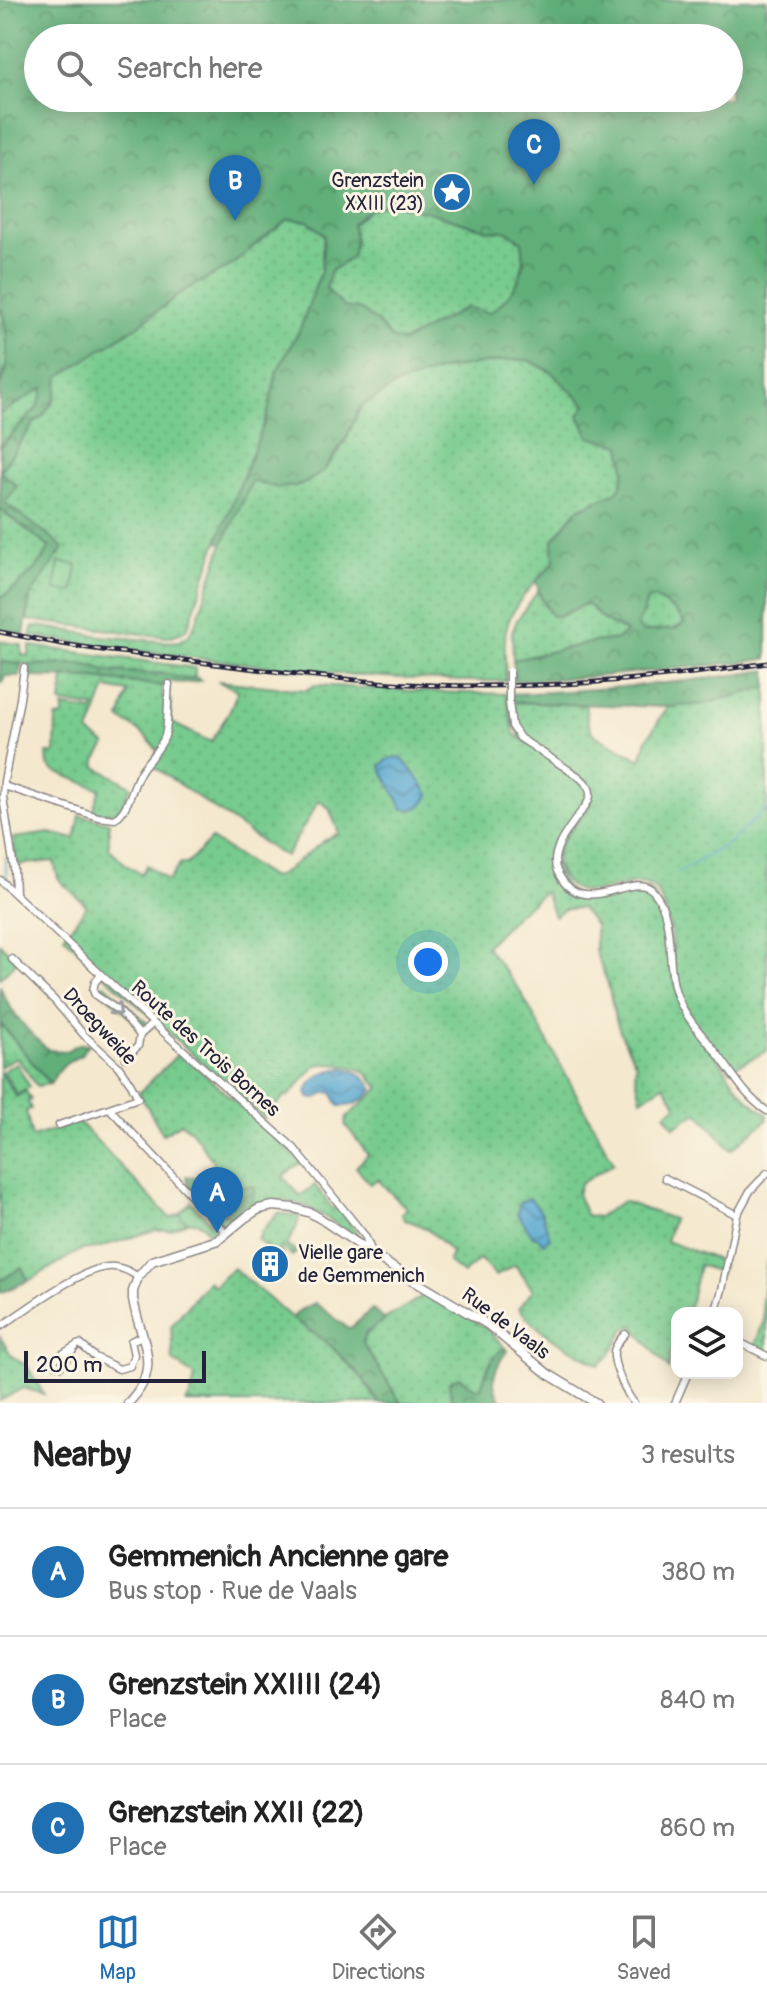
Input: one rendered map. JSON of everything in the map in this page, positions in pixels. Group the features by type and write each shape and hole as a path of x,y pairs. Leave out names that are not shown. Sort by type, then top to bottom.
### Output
{"main road":[{"name":"Rue de Vaals","path":"138,1277 152,1261 212,1242 253,1212 265,1207 283,1206 311,1213 487,1324 555,1379 596,1403"},
{"path":"128,1403 140,1389 146,1374 147,1357 133,1299 138,1277"}],"street":[{"path":"14,894 4,786 24,668"},
{"path":"509,671 512,726 520,738 585,782 590,793 588,803 556,853 557,870 565,884 574,891 590,895 629,886 650,888 657,898 669,934 671,969 681,1005 739,1086 767,1111"},
{"path":"4,786 98,817 115,819 128,804 136,778 162,743 169,684"},
{"name":"Route des Trois Bornes","path":"0,880 153,1023 294,1148 365,1236 373,1254"},
{"name":"Droegweide","path":"12,959 124,1074 138,1098 59,1125"},
{"path":"101,975 95,982 95,995 119,1011 140,1035"},
{"path":"126,1058 138,1046 140,1035 153,1023"},
{"path":"110,1109 225,1234"},
{"path":"717,1307 737,1215 750,1191 767,1173"},
{"path":"665,1178 737,1215"},
{"path":"0,1327 87,1273 112,1266 138,1277"},
{"path":"625,1334 614,1354 634,1403"},
{"path":"77,1345 82,1345 95,1357 119,1369 130,1366 134,1355 131,1341 142,1336"},
{"path":"743,1344 767,1356"},
{"path":"675,1403 685,1379"}],"green space":[{"path":"0,0 767,0 767,659 590,677 513,681 513,660 619,639 626,632 604,620 585,604 560,616 552,616 544,604 536,581 554,562 553,540 578,509 615,493 625,471 621,445 589,437 579,415 586,405 550,371 528,360 444,369 398,384 360,407 347,437 323,472 301,485 278,488 252,481 223,543 217,542 267,416 277,371 300,329 321,271 324,235 308,221 288,219 232,265 185,290 140,324 59,377 55,397 0,471 0,446 38,407 44,387 0,414 0,386 7,369 3,312 0,308","holes":["391,204 488,230 507,231 522,242 521,274 506,299 489,313 467,307 403,342 391,338 361,310 344,307 326,289 331,271 352,257 355,240 352,224 369,209","655,598 675,612 684,623 675,629 642,632 637,625 647,600"]},
{"path":"391,204 488,230 507,231 522,242 523,254 521,274 512,291 489,314 467,307 403,342 391,338 377,322 361,311 344,307 326,289 331,271 355,240 352,225 373,205"},
{"path":"288,219 308,221 324,235 321,271 300,329 278,371 267,416 217,542 188,627 168,637 27,620 30,597 54,560 52,538 4,503 17,486 0,471 55,398 58,377 140,324 185,290 232,265"},
{"path":"0,308 3,311 7,349 0,386"},
{"path":"528,360 550,371 586,405 622,445 625,471 615,493 578,509 553,540 554,563 526,593 509,620 505,642 506,681 410,679 314,671 31,636 32,627 37,626 170,642 188,636 196,623 223,543 252,481 273,487 288,487 309,481 334,457 361,408 398,385 433,372"},
{"path":"45,386 38,407 0,446 0,414"},
{"path":"0,471 17,486 5,503 63,548 30,597 24,635 0,629 0,598 29,576 49,547 0,509"},
{"path":"0,509 49,547 29,576 0,598"},
{"path":"59,562 77,565 73,592 55,590"},
{"path":"538,591 545,607 560,616 585,604 604,620 626,632 619,639 513,660 512,632"},
{"path":"654,598 675,612 684,623 675,629 642,632 636,625 647,600"},
{"path":"0,641 22,645 22,655 29,656 30,646 195,668 195,677 105,671 76,664 0,662"},
{"path":"0,662 21,664 20,676 4,676 3,683 0,683"},
{"path":"76,664 105,671 170,674 201,680 184,683 166,681 163,686 93,678 28,677 29,665"},
{"path":"767,670 767,687 704,704 668,707 511,702 511,694 639,686"},
{"path":"64,678 163,686 162,699 171,700 170,722 211,742 238,690 217,681 306,690 315,685 506,694 514,734 581,781 586,788 587,800 553,859 563,883 569,891 584,897 640,889 648,889 655,896 668,934 680,1006 694,1030 737,1086 767,1114 767,1120 731,1150 698,1112 674,1127 665,1114 677,1105 664,1085 641,1099 636,1064 621,1034 608,984 595,951 595,925 581,908 565,909 554,916 545,892 516,915 486,946 520,991 614,1163 580,1184 577,1194 586,1215 598,1217 623,1201 673,1219 666,1241 723,1262 721,1273 699,1265 688,1307 671,1307 669,1369 632,1325 625,1329 610,1355 599,1365 567,1347 519,1308 533,1290 515,1265 495,1276 480,1259 463,1274 448,1262 452,1254 437,1238 420,1225 405,1220 401,1213 407,1209 378,1179 370,1184 356,1167 368,1155 345,1124 347,1117 380,1088 365,1072 341,1065 316,1065 265,1119 64,936 87,906 58,879 54,861 17,865 13,838 50,833 75,839 80,815 109,822 109,848 126,865 141,874 147,865 168,881 180,864 187,864 211,839 272,878 339,833 329,808 319,801 286,856 275,851 150,764 158,752 141,733 120,719 128,692 106,688 89,733 106,745 96,760 96,767 131,786 114,813 92,811 100,789 54,771 48,765 47,753 55,753 56,718 63,717 63,707 93,711 95,707 61,703"},
{"path":"767,687 767,1051 730,1069 699,1031 680,999 674,978 673,941 656,890 644,884 631,884 590,892 577,890 566,882 558,866 557,855 560,845 588,807 592,797 591,786 521,737 514,725 511,702 585,705 588,724 594,735 641,760 647,739 668,707 704,704"},
{"path":"0,943 17,961 0,978"},
{"path":"105,984 147,1023 146,1027 143,1028 100,989"},
{"path":"0,985 20,1020 49,1050 66,1051 79,1044 89,1044 81,1055 61,1068 50,1084 0,1023"},
{"path":"0,1023 50,1084 37,1086 16,1057 0,1067"},
{"path":"180,1052 302,1162 283,1176 300,1196 315,1185 333,1209 336,1207 356,1230 360,1239 307,1207 284,1201 268,1204 229,1225 219,1222 200,1202 226,1215 236,1216 254,1207 252,1196 255,1190 217,1183 209,1171 214,1163 191,1130 181,1123 163,1134 139,1093"},
{"path":"16,1063 30,1087 17,1095 3,1071"},
{"path":"0,1071 16,1097 26,1091 31,1100 28,1101 31,1109 26,1111 32,1137 79,1122 170,1218 179,1214 187,1222 170,1230 155,1230 98,1248 81,1250 28,1281 21,1268 0,1281"},
{"path":"209,1171 221,1184 254,1186 254,1207 232,1217 196,1197 186,1176 200,1178"},
{"path":"191,1202 215,1227 213,1235 201,1224 187,1222 179,1214"},
{"path":"278,1213 299,1216 298,1225 287,1246 297,1252 292,1256 281,1247 283,1254 279,1259 257,1239"},
{"path":"767,1259 767,1352 755,1346 764,1319 762,1301"},
{"path":"22,1267 28,1281 0,1293 0,1281"},
{"path":"233,1268 292,1318 330,1345 362,1378 379,1403 186,1403 195,1376 173,1361 171,1326 208,1281 214,1286"},
{"path":"427,1292 486,1328 505,1348 492,1360 481,1388 449,1383 452,1403 401,1403 362,1342 374,1327"},
{"path":"315,1303 348,1328 372,1309 385,1320 366,1333 362,1342 401,1403 379,1403 362,1378 330,1345 292,1318"},
{"path":"0,1337 12,1356 27,1366 44,1394 23,1388 0,1401"},
{"path":"505,1348 507,1351 494,1377 495,1390 504,1403 452,1403 449,1382 459,1377 477,1389 481,1388 492,1360"}],"water":[{"path":"402,758 429,795 419,807 403,809 382,770 381,766 387,760"},
{"path":"343,1068 362,1075 373,1090 362,1100 349,1105 339,1106 332,1092 316,1099 309,1098 307,1091 317,1078"},
{"path":"530,1198 542,1213 550,1238 544,1243 533,1236 517,1213 520,1202"}],"waterway":[{"path":"678,873 729,843 767,807"},
{"path":"5,858 7,880"}],"railway":[{"path":"0,632 102,650 246,668 438,685 580,683 767,663"}],"place":[{"name":"Grenzstein XXII (22)","path":"534,185"},
{"name":"Grenzstein XXIII (23)","path":"452,192"},
{"name":"Grenzstein XXIIII (24)","path":"235,221"},
{"name":"Gemmenich Ancienne gare","path":"217,1233"},
{"name":"Vielle gare de Gemmenich","path":"270,1264"}]}
